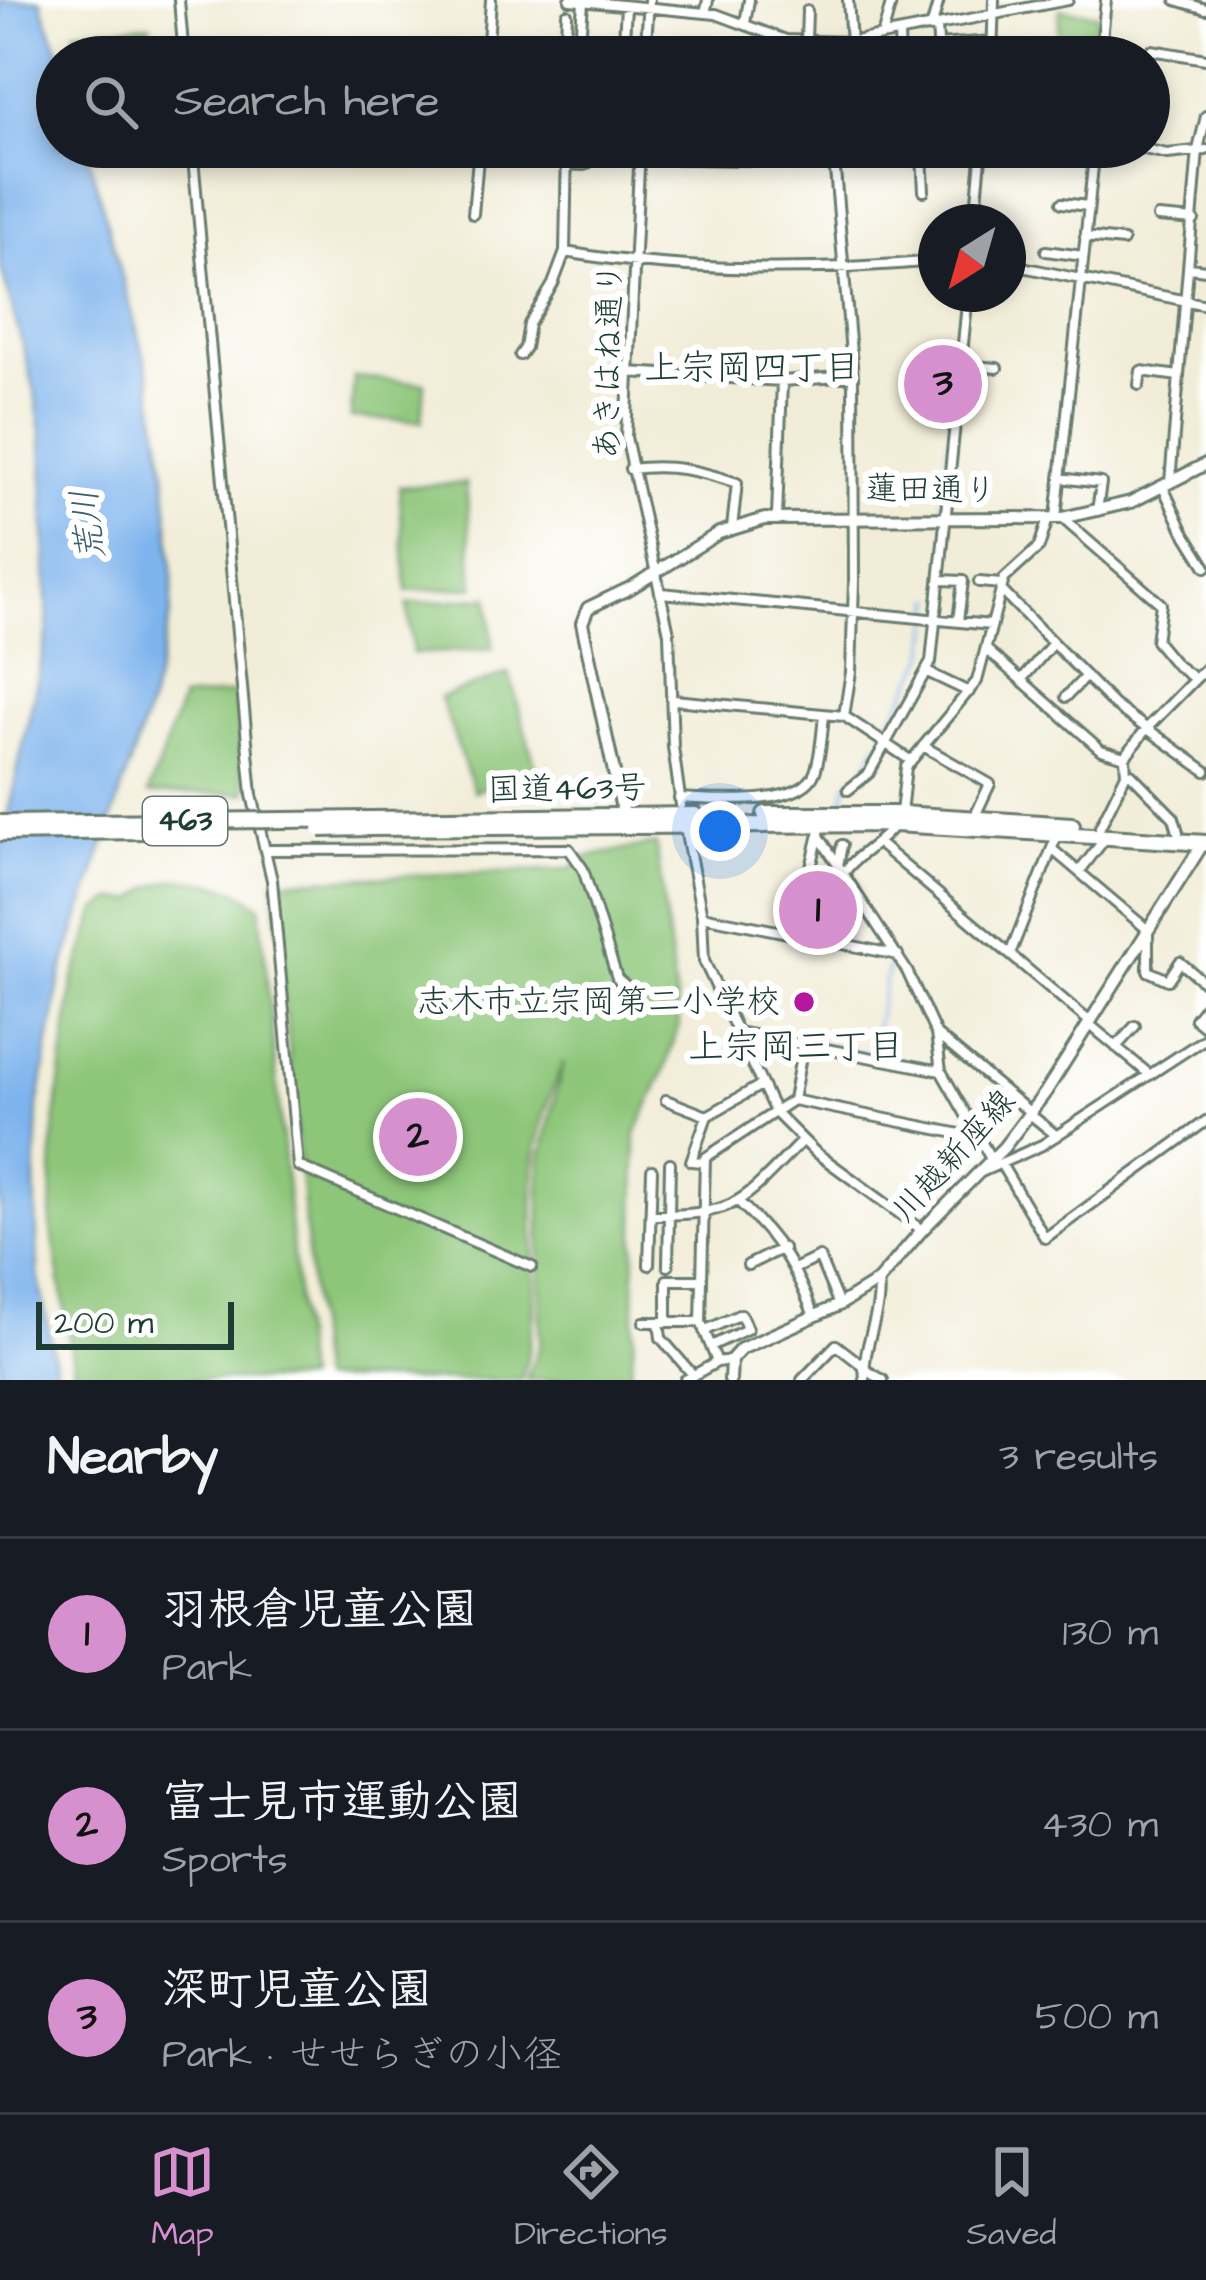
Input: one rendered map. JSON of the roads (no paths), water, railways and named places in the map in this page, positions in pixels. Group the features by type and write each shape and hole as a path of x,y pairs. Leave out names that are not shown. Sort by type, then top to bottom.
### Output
{"highway":[{"name":"国道463号","path":"0,832 974,818 1205,839"},
{"name":"国道463号","path":"625,820 819,830 898,819 1058,833 1178,832 1205,839"},
{"name":"国道463号","path":"0,823 369,824"}],"main road":[{"name":"蓮田通り","path":"625,820 582,623 588,608 732,528 777,517 1055,518 1096,513 1206,464"},
{"name":"川越新座線","path":"724,1361 878,1281 922,1230 996,1162 1032,1114 1205,839"},
{"path":"724,1361 730,1380"}],"street":[{"path":"179,0 182,36"},
{"path":"488,36 491,0"},
{"path":"570,0 672,5 746,23 774,36"},
{"path":"705,13 708,0"},
{"path":"746,23 749,0"},
{"path":"848,0 850,36"},
{"path":"892,0 882,36 1068,0"},
{"path":"922,0 938,2 936,36"},
{"path":"994,0 995,36"},
{"path":"997,16 1005,0"},
{"path":"1102,36 1106,0"},
{"path":"1176,0 1206,9"},
{"path":"581,36 583,2"},
{"path":"647,36 649,4"},
{"path":"624,36 626,6"},
{"path":"804,36 807,11"},
{"path":"566,36 567,14"},
{"path":"1170,53 1206,59"},
{"path":"1206,116 1167,484 1183,530 1206,566"},
{"path":"1170,154 1202,150"},
{"path":"194,168 252,795 272,880 298,1166 532,1267"},
{"path":"473,214 477,168"},
{"path":"520,355 529,324 565,252 566,168"},
{"name":"あきはね通り","path":"639,168 626,437 661,592 680,801 769,800 808,781 815,773 824,715"},
{"path":"833,168 853,376 853,610 844,716"},
{"path":"924,191 926,168"},
{"path":"976,204 979,168"},
{"path":"841,869 879,844 898,819 902,775 969,692 987,650 1001,587 1010,571 1039,547 1055,518 1092,168"},
{"path":"1062,203 1088,206"},
{"path":"1158,217 1194,220"},
{"path":"1085,237 1123,241"},
{"path":"1046,251 1083,256"},
{"path":"565,252 634,264 843,269 918,263"},
{"path":"1026,266 1206,305"},
{"path":"1190,268 1206,270"},
{"path":"848,790 868,773 927,672 938,619 966,312"},
{"path":"962,365 997,368"},
{"path":"1139,385 1141,371 1179,376"},
{"path":"628,372 782,381 853,376"},
{"path":"777,517 782,381"},
{"path":"630,470 694,469 737,484 732,528"},
{"path":"1060,478 1101,483 1096,513"},
{"path":"1055,518 1161,604 1156,641 1175,664 1202,675 1146,729 1125,757 1126,774 1104,831 1079,872"},
{"path":"942,580 963,581 958,621"},
{"path":"980,582 1001,587 1114,705 1206,771"},
{"path":"661,592 992,625"},
{"path":"1022,679 1053,643"},
{"path":"987,650 1101,750 1125,757"},
{"path":"927,672 969,692"},
{"path":"1066,697 1086,676"},
{"path":"674,700 844,716 910,761"},
{"path":"923,746 990,784 974,818"},
{"path":"1126,774 1174,818 1178,832"},
{"path":"819,830 898,955 936,1034 940,1071 1045,1238 1206,1120"},
{"path":"810,872 819,830"},
{"path":"1010,954 1058,833"},
{"path":"686,834 702,916 704,961 776,1112 802,1141 922,1230"},
{"path":"879,844 1150,1075"},
{"path":"824,939 842,845"},
{"path":"265,850 569,849 584,869 616,978 632,992"},
{"path":"1053,850 1148,930 1148,971 1168,980 1180,962 1206,984"},
{"path":"702,916 898,955"},
{"path":"1206,1005 1195,1019 1206,1028"},
{"path":"1116,1047 1135,1026"},
{"path":"736,1032 940,1071"},
{"path":"936,1034 1057,1136"},
{"path":"996,1162 1057,1136 1206,1038"},
{"path":"760,1085 707,1116 691,1161 702,1162 793,1100 803,1045"},
{"path":"666,1100 707,1116"},
{"path":"793,1100 980,1138"},
{"path":"649,1265 649,1215 703,1215 740,1203 802,1141"},
{"path":"701,1280 667,1280 662,1338 689,1377 724,1361 710,1346 703,1327 702,1162"},
{"path":"668,1266 670,1163"},
{"path":"652,1170 652,1215"},
{"path":"740,1203 783,1248 814,1316"},
{"path":"748,1265 783,1248"},
{"path":"796,1268 819,1257 839,1305"},
{"path":"864,1371 878,1281"},
{"path":"644,1322 703,1327 741,1314 747,1329 710,1346"},
{"path":"802,1380 836,1345 864,1371 883,1380"}],"water":[{"name":"荒川","path":"0,0 41,0 53,36 36,36 36,168 92,168 150,377 165,470 173,580 171,613 150,703 61,975 38,1106 38,1274 58,1380 0,1380 0,850 48,631 42,438 34,387 0,264"}],"waterway":[{"path":"947,462 962,312"},
{"path":"941,511 945,495"},
{"path":"932,614 934,598"},
{"path":"882,736 926,657 931,621"},
{"path":"843,804 846,785 865,769 878,742"},
{"path":"843,882 834,935 851,942"},
{"path":"800,1043 870,1054 891,955"}],"place":[{"name":"深町児童公園","path":"943,384"},
{"name":"羽根倉児童公園","path":"818,910"},
{"name":"志木市立宗岡第二小学校","path":"804,1002"},
{"name":"富士見市運動公園","path":"418,1137"}],"district":[{"name":"上宗岡四丁目","path":"752,368"},
{"name":"上宗岡三丁目","path":"796,1047"}]}
